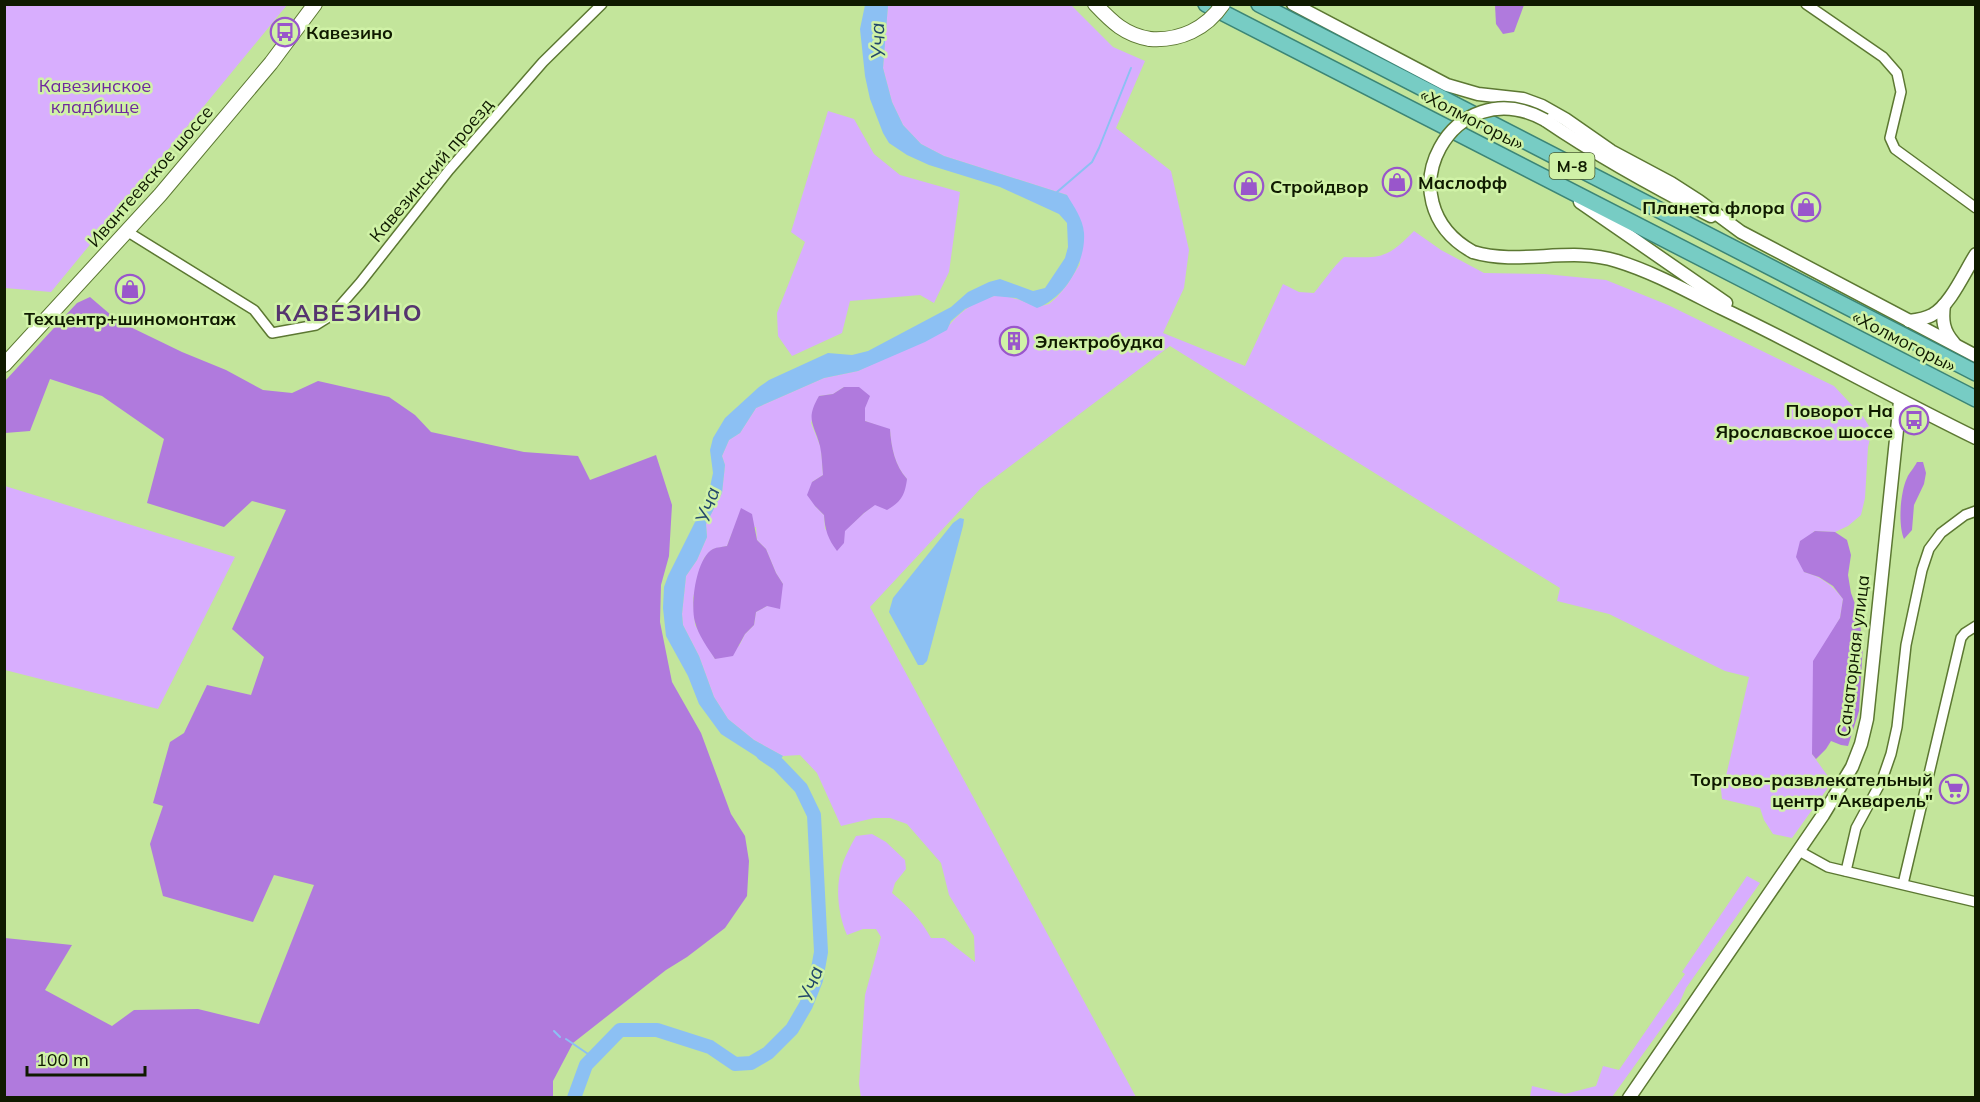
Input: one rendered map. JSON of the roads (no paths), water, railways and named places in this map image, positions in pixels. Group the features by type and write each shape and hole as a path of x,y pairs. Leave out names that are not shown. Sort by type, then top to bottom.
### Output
{"highway":[{"name":"«Холмогоры»","path":"1206,4 1976,399"},
{"name":"«Холмогоры»","path":"1259,4 1976,373"}],"main road":[{"name":"Ивантеевское шоссе","path":"4,365 59,303 128,232 271,63 315,4"},
{"path":"1095,4 1118,27 1133,35 1150,39 1168,39 1193,32 1207,22 1223,4"}],"street":[{"name":"Кавезинский проезд","path":"128,232 254,310 272,333 315,325 332,315 465,152 543,62 602,4"},
{"path":"1293,4 1447,85 1478,94 1523,99 1542,106 1611,151 1671,183 1741,232"},
{"path":"1806,4 1883,57 1897,73 1901,92 1890,138 1895,149 1976,208"},
{"path":"1976,356 1640,180 1545,120 1518,109 1489,110 1462,122 1442,143 1431,171 1430,190 1434,209 1450,235 1473,252 1489,256 1516,257 1567,254 1596,256 1641,269 1771,332 1900,401 1976,438"},
{"path":"1539,175 1771,332"},
{"path":"1909,321 1921,320 1934,315 1944,305 1976,254"},
{"path":"1944,305 1944,327 1957,346"},
{"name":"Санаторная улица","path":"1629,1098 1799,851 1852,767 1865,728 1900,401"},
{"path":"1846,871 1856,828 1882,780 1891,754 1897,727 1905,645 1929,549 1941,533 1965,514 1976,511"},
{"path":"1903,884 1961,638 1976,626"},
{"path":"1799,851 1828,867 1976,902"}],"water":[{"path":"865,5 888,5 883,68 892,102 903,125 921,144 944,156 1067,195 1082,223 1084,244 1072,278 1065,288 1047,303 1037,308 1016,298 994,296 965,309 951,321 947,330 925,342 858,371 824,378 756,408 740,433 729,440 722,456 725,465 722,493 706,524 707,537 697,560 686,576 683,625 699,656 714,697 728,719 754,740 783,756 774,768 721,734 699,704 688,676 666,636 663,608 664,587 708,496 713,473 710,450 713,438 725,418 759,387 769,380 828,353 852,355 868,351 951,307 968,292 989,282 1000,279 1033,291 1045,288 1065,258 1068,247 1067,223 1059,214 1000,187 929,165 907,155 889,143 870,99 865,76 860,29"},
{"path":"960,518 964,519 963,526 927,661 923,665 918,665 889,612 893,598 953,523"}],"waterway":[{"path":"1057,192 1092,162 1131,68"},
{"name":"Уча","path":"574,1098 586,1065 620,1030 657,1030 710,1047 735,1064 751,1063 768,1053 792,1029 806,1005 816,980 821,952 814,815 801,788 778,764 763,754"},
{"path":"554,1031 560,1037"},
{"path":"566,1039 594,1058"}],"place":[{"name":"Кавезино","path":"285,32"},
{"name":"Маслофф","path":"1397,182"},
{"name":"Стройдвор","path":"1249,186"},
{"name":"Планета флора","path":"1806,207"},
{"name":"Техцентр+шиномонтаж","path":"130,289"},
{"name":"Электробудка","path":"1014,341"},
{"name":"Поворот На Ярославское шоссе","path":"1914,420"},
{"name":"Торгово-развлекательный центр \"Акварель\"","path":"1954,789"}],"district":[{"name":"КАВЕЗИНО","path":"349,312"}],"park label":[{"name":"Кавезинское кладбище","path":"95,95"}]}
